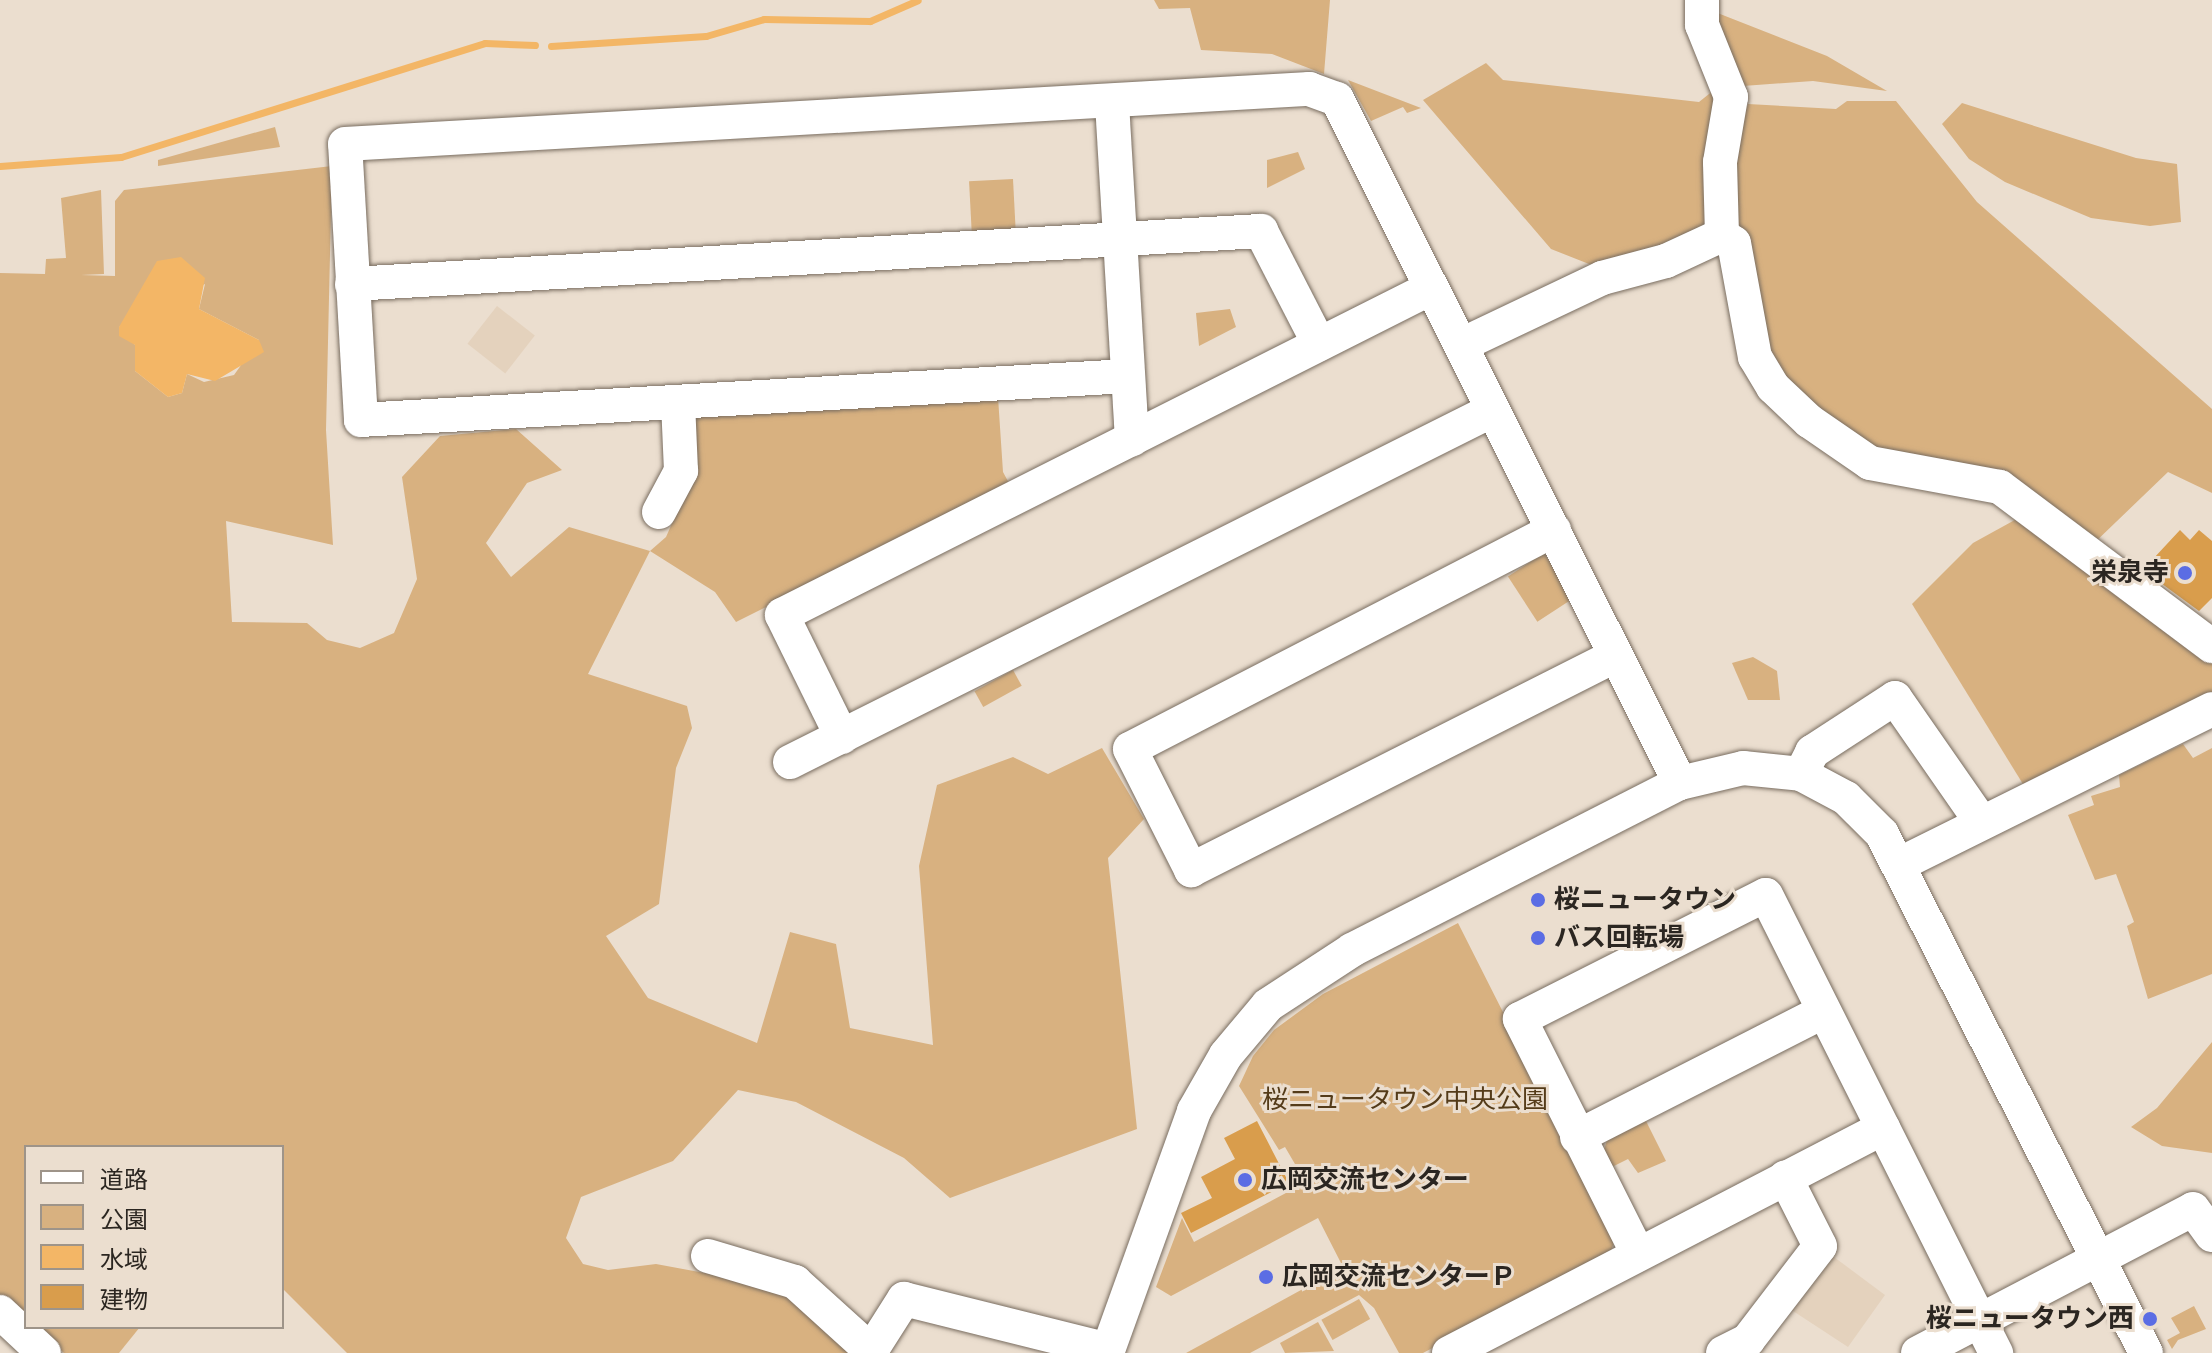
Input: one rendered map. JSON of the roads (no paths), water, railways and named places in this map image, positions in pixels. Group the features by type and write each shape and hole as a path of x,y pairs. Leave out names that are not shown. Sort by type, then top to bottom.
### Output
{"street":[{"path":"1702,0 1702,25 1731,97 1720,162 1722,235"},
{"path":"1128,376 361,420 345,144 1112,103 1309,89 1337,99 1680,783"},
{"path":"1112,103 1132,439"},
{"path":"352,284 1261,231 1319,344"},
{"path":"1461,345 1602,278 1666,261 1722,235"},
{"path":"1722,235 1734,243 1755,357 1773,387 1809,421 1870,463 2000,487 2212,646"},
{"path":"842,737 782,615 1431,288"},
{"path":"659,512 681,471 678,402"},
{"path":"790,762 1493,410"},
{"path":"1554,530 1130,749 1191,870 1616,655"},
{"path":"1801,774 1812,752 1895,698 1982,823"},
{"path":"1900,864 2212,709"},
{"path":"708,1256 795,1282 871,1351 904,1299 1107,1352 1194,1111 1226,1055 1268,1005 1352,950 1680,783 1743,768 1801,774 1862,812 1900,864 2146,1353"},
{"path":"1637,1252 1520,1019 1766,895 1996,1353"},
{"path":"1577,1137 1824,1011"},
{"path":"1455,1351 1637,1252 1883,1128"},
{"path":"1723,1353 1748,1340 1820,1246 1785,1177"},
{"path":"1918,1353 1979,1318 2193,1209 2212,1235"},
{"path":"0,1312 44,1353"}],"water":[{"path":"181,257 205,278 199,309 259,340 264,352 215,381 187,374 182,393 168,397 135,371 135,345 119,336 119,327 157,261"}],"waterway":[{"path":"551,46 706,36 764,19 870,21 918,0"},
{"path":"0,166 121,157 485,43 535,45"}],"place":[{"name":"栄泉寺","path":"2185,573"},
{"name":"桜ニュータウン","path":"1538,900"},
{"name":"バス回転場","path":"1538,938"},
{"name":"広岡交流センター","path":"1245,1180"},
{"name":"広岡交流センターＰ","path":"1266,1277"},
{"name":"桜ニュータウン西","path":"2150,1319"}],"park label":[{"name":"桜ニュータウン中央公園","path":"1405,1100"}]}
